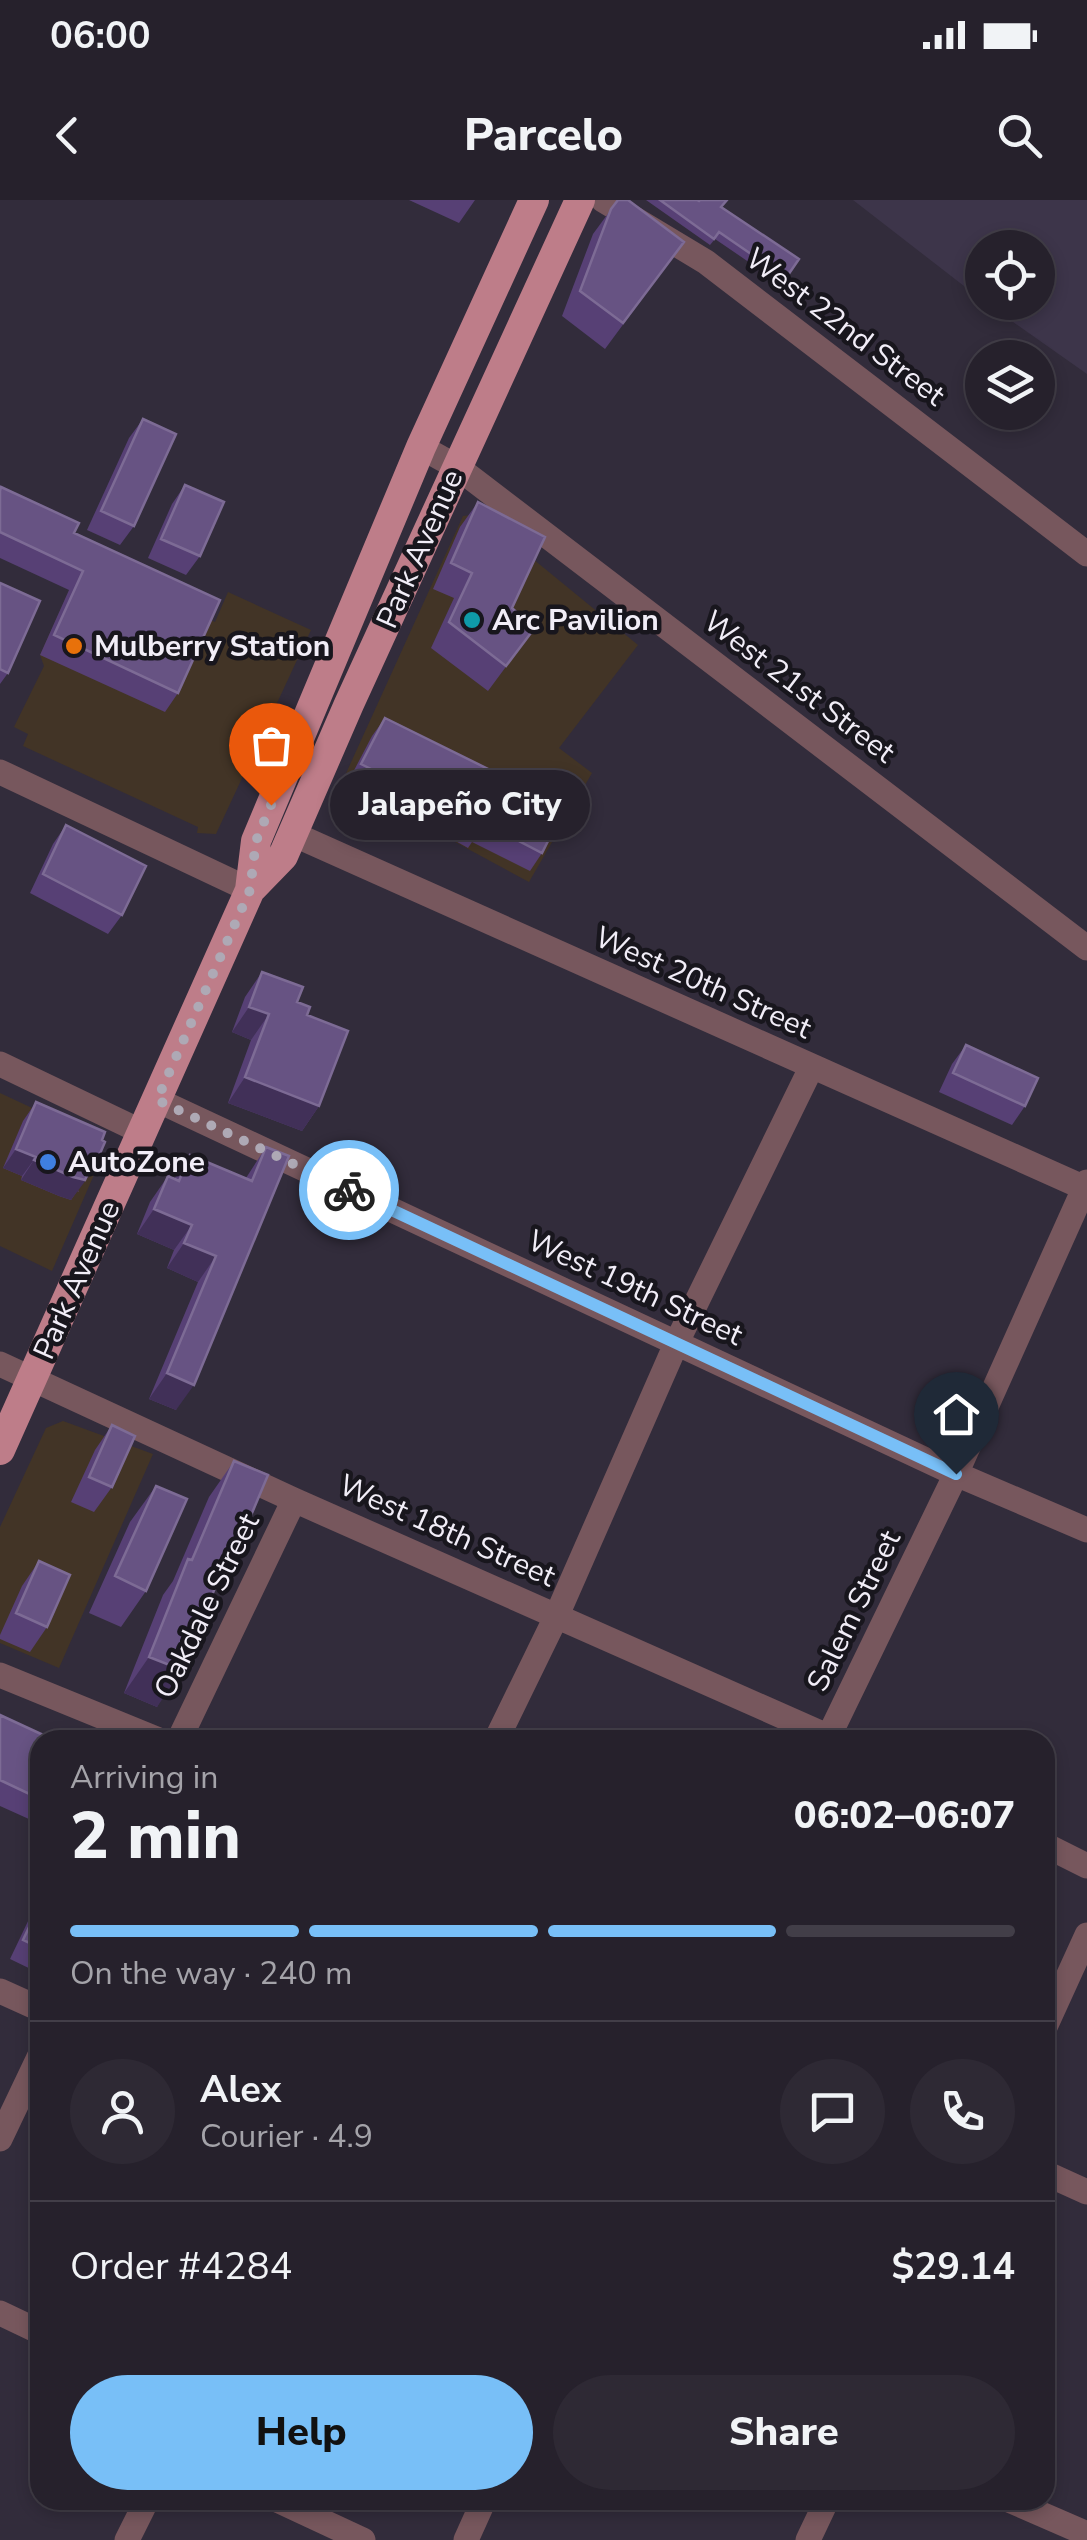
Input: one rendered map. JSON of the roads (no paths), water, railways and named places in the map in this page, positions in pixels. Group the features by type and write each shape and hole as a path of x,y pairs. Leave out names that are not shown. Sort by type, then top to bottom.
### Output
{"main road":[{"name":"Park Avenue","path":"0,1450 250,890 256,841 422,447 534,200"},
{"name":"Park Avenue","path":"250,890 284,856 580,200"}],"street":[{"name":"West 22nd Street","path":"603,200 706,262 1087,554"},
{"name":"West 21st Street","path":"422,447 457,467 1087,948"},
{"path":"0,772 250,890"},
{"name":"West 20th Street","path":"294,834 811,1068 1086,1186"},
{"path":"0,1064 142,1132"},
{"path":"501,1730 676,1344 811,1068"},
{"name":"West 19th Street","path":"157,1100 956,1474 1087,1530"},
{"name":"Salem Street","path":"835,1730 1086,1186"},
{"name":"West 18th Street","path":"0,1364 294,1500 811,1730"},
{"name":"Oakdale Street","path":"184,1730 294,1500"},
{"path":"0,1675 135,1730"},
{"path":"1055,1850 1087,1866"},
{"path":"1055,2005 1087,1934"},
{"path":"0,1991 30,2004"},
{"path":"0,2139 30,2076"},
{"path":"1055,2178 1087,2192"},
{"path":"0,2313 30,2327"},
{"path":"127,2540 141,2510"},
{"path":"298,2510 363,2540"},
{"path":"466,2540 480,2510"},
{"path":"808,2540 822,2510"},
{"path":"1032,2510 1087,2534"}],"place":[{"name":"Arc Pavilion","path":"472,620"},
{"name":"Mulberry Station","path":"74,646"},
{"name":"Jalapeño City","path":"271,805"},
{"name":"AutoZone","path":"48,1162"}]}
